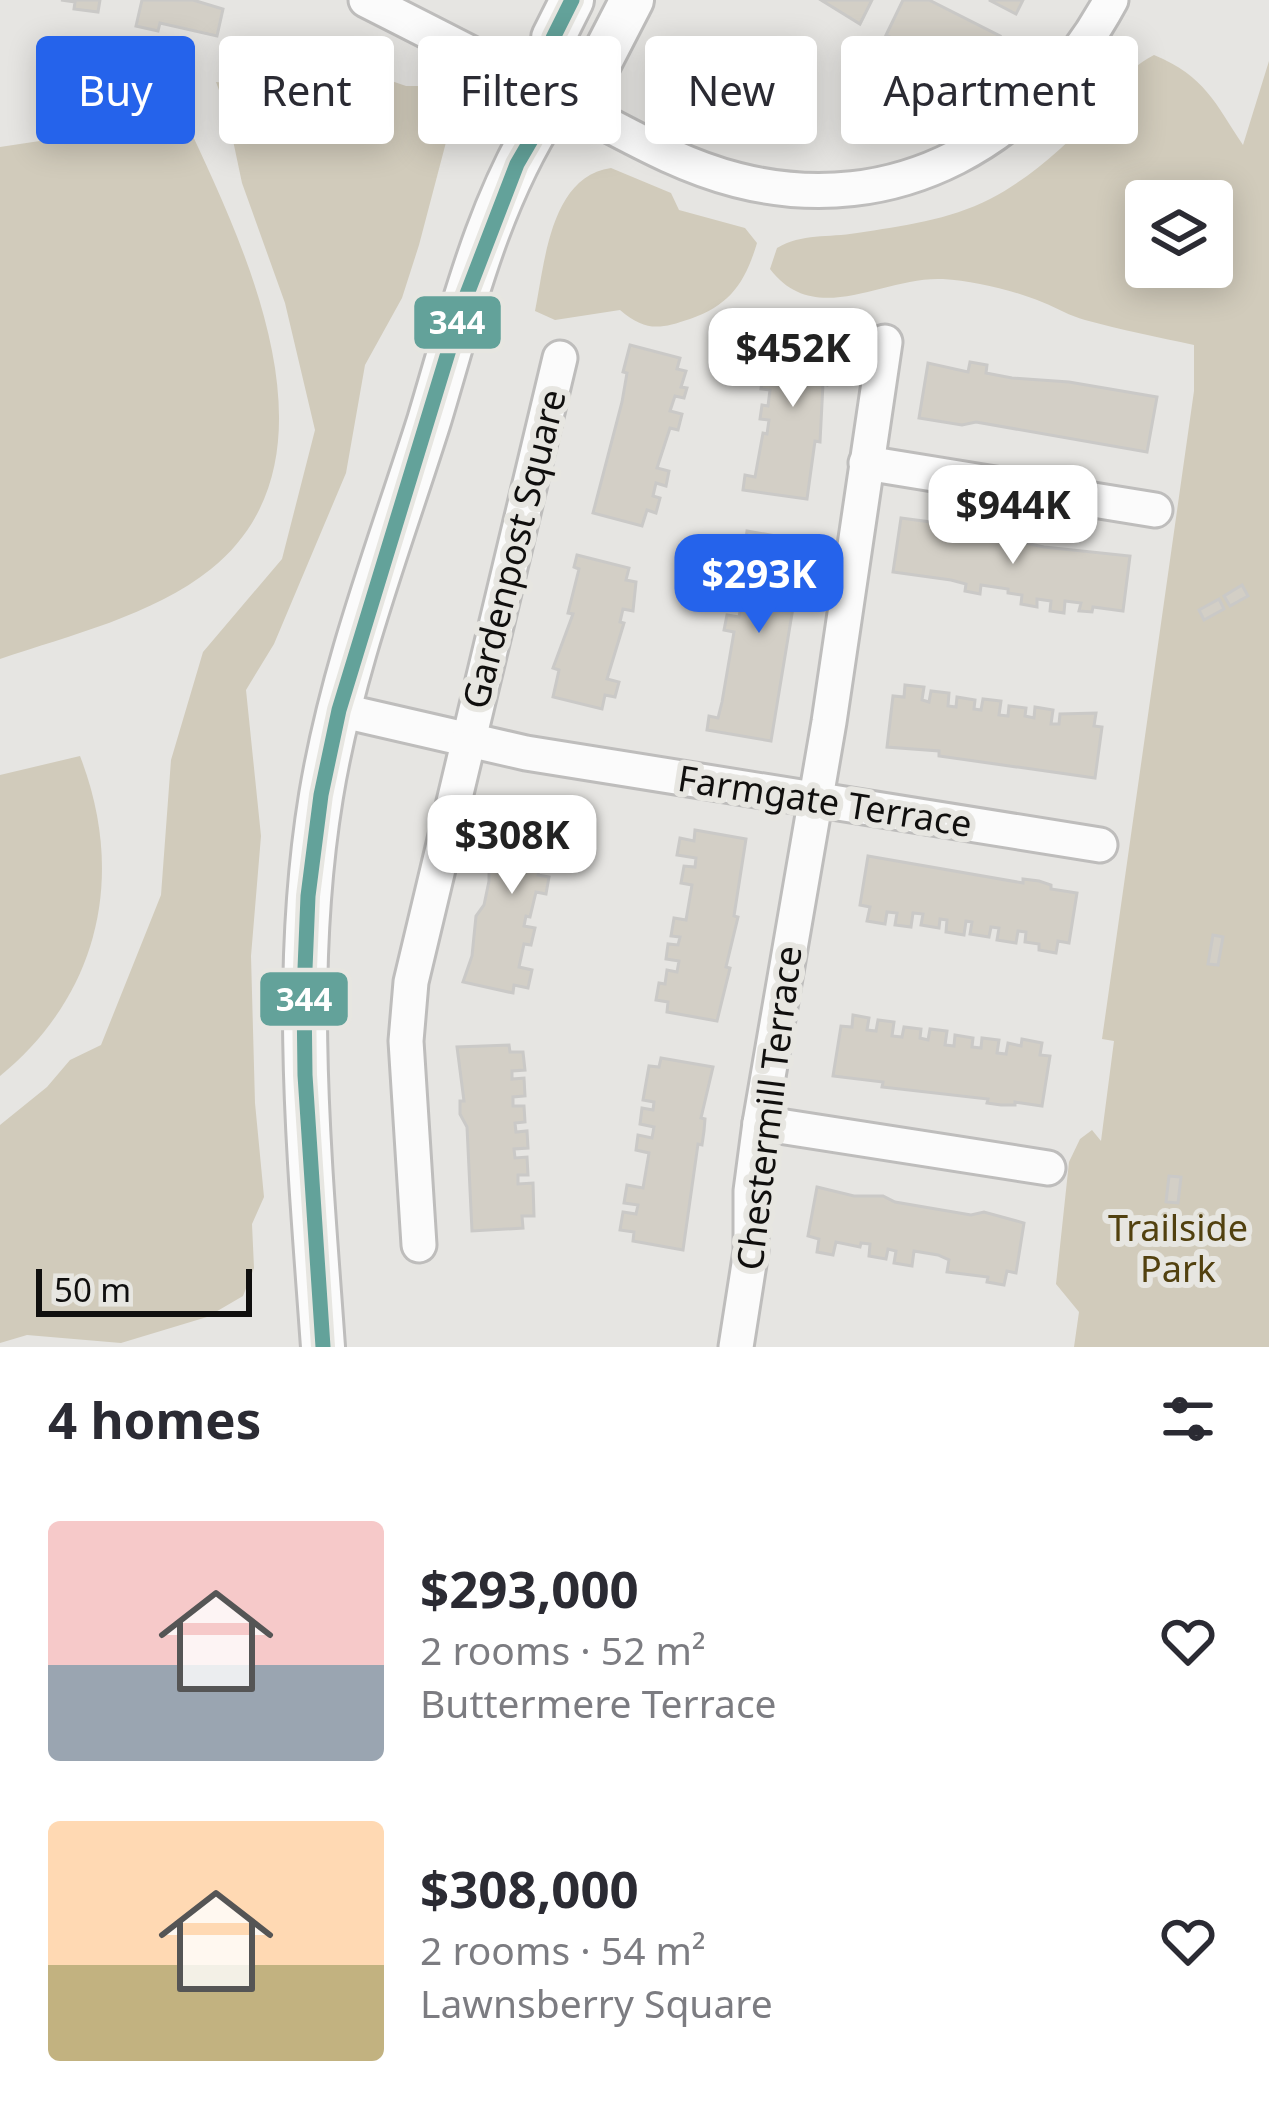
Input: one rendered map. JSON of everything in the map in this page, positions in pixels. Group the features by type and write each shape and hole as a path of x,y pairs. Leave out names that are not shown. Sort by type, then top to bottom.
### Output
{"street":[{"path":"366,0 436,36"},
{"path":"554,36 572,0"},
{"path":"613,36 632,0"},
{"path":"621,131 738,181 812,189 876,184 922,172 968,152 1048,93 1082,52 1111,0"},
{"path":"323,1347 305,1075 304,993 316,836 339,710 472,279 524,144"},
{"name":"Chestermill Terrace","path":"736,1347 752,1251 751,1191 760,1123 829,722 885,342"},
{"name":"Gardenpost Square","path":"419,1245 406,1042 410,982 560,358"},
{"path":"866,463 1155,510"},
{"name":"Farmgate Terrace","path":"339,710 467,740 1100,845"},
{"path":"760,1123 1048,1168"}],"green space":[{"name":"Trailside Park","path":"1154,55 1185,72 1216,104 1243,145 1269,61 1269,1347 1074,1347 1079,1312 1056,1284 1069,1162 1080,1139 1092,1130 1101,1141 1114,1041 1102,1039 1194,391 1194,345 1085,320 980,284 920,280 829,298 788,287 770,269 777,248 796,240 925,221 990,199 1065,144 1138,144 1138,66"},
{"path":"394,82 418,86 418,144 446,144 402,298 365,365 346,473 274,644 246,690 261,836 251,956 255,1103 264,1197 252,1224 254,1268 243,1296 207,1317 121,1343 27,1335 0,1343 0,1125 47,1087 70,1060 101,1045 161,895 171,760 203,652 282,559 315,430 285,303 242,183 234,144 394,144"},
{"path":"36,142 195,142 256,288 272,350 279,411 273,470 252,523 211,569 163,600 110,623 0,659 0,147"},
{"path":"611,168 671,193 679,210 745,228 757,243 741,281 726,299 704,313 662,326 638,322 620,310 555,320 535,311 547,247 563,204 591,175"},
{"path":"80,756 101,845 95,930 61,1008 34,1044 0,1076 0,775"}],"building":[{"path":"61,0 100,0 98,12 74,9 75,2"},
{"path":"142,0 193,0 223,9 217,36 160,23 158,31 136,26"},
{"path":"821,0 872,0 860,24"},
{"path":"903,0 929,0 1000,36 888,36"},
{"path":"989,0 1023,0 1016,14"},
{"path":"783,321 838,329 827,385 823,384 820,442 815,441 807,499 743,490 745,475 755,477 763,433 767,434 769,420 760,419 770,390 761,389 763,374 777,376 779,362 769,361 771,346 780,347"},
{"path":"630,345 680,358 677,369 686,371 681,387 687,388 684,398 675,396 670,411 682,414 678,430 670,428 657,468 669,471 666,486 656,483 653,496 660,498 656,513 647,510 642,526 593,513 622,402"},
{"path":"970,362 987,365 986,373 1012,378 1157,397 1147,452 976,422 962,425 919,418 928,363 968,372"},
{"path":"901,518 1044,547 1130,556 1123,611 1093,607 1092,612 1079,611 1081,603 1065,601 1064,613 1050,611 1051,601 1037,599 1037,607 1021,604 1022,595 1008,593 1008,589 981,585 980,594 965,591 966,584 951,580 893,572"},
{"path":"747,531 804,541 771,741 707,730 709,716 718,718 722,702 734,632 724,630 727,615 739,617 744,590 743,575 732,573 734,558 743,560"},
{"path":"577,555 629,568 626,580 636,582 633,611 623,609 620,622 624,623 607,679 619,682 615,697 605,695 602,709 553,697 559,670 553,668 573,614 568,613 579,569 574,567"},
{"path":"1242,585 1248,596 1230,606 1224,596"},
{"path":"1219,599 1224,609 1204,620 1199,610"},
{"path":"905,685 924,687 922,700 929,702 931,691 949,693 948,706 956,707 957,697 975,700 974,709 981,710 983,699 1001,701 999,715 1008,716 1009,706 1026,708 1025,716 1034,718 1035,707 1053,710 1051,724 1059,724 1060,714 1096,713 1094,726 1102,727 1095,778 939,756 939,751 887,747 893,696 904,697"},
{"path":"505,802 556,813 554,823 566,826 562,845 549,842 540,865 538,875 549,877 546,894 536,892 530,917 526,916 524,926 535,928 531,945 524,944 519,967 532,970 528,988 514,985 513,993 463,982 472,956 476,916 484,905 489,881 489,853 494,855"},
{"path":"695,830 746,839 734,916 738,917 726,967 730,968 717,1021 667,1012 668,1002 656,1000 667,970 677,972 679,961 666,959 668,944 678,945 680,937 671,936 674,918 686,920 692,885 681,883 684,866 695,867 696,858 677,855 680,838 694,841"},
{"path":"868,856 1023,883 1023,879 1039,881 1051,889 1077,893 1069,943 1058,941 1056,953 1039,950 1039,944 1025,942 1026,932 1018,931 1016,943 997,940 999,928 991,927 989,937 970,934 972,922 966,921 964,935 946,932 947,920 940,919 939,928 921,925 923,914 913,913 911,927 895,925 897,913 887,912 885,924 867,921 870,907 860,905"},
{"path":"1213,935 1223,937 1218,965 1208,964"},
{"path":"853,1015 869,1018 867,1030 876,1031 878,1020 894,1022 892,1036 902,1037 904,1027 921,1029 920,1038 928,1040 930,1029 947,1031 945,1045 954,1046 955,1035 973,1038 972,1047 981,1048 982,1038 999,1040 997,1053 1006,1054 1008,1043 1021,1046 1022,1039 1042,1043 1040,1055 1050,1056 1042,1106 987,1103 988,1099 882,1087 883,1082 833,1076 841,1026 852,1027"},
{"path":"509,1045 510,1052 523,1052 525,1070 512,1071 512,1079 524,1078 525,1096 513,1097 513,1106 524,1106 525,1122 515,1123 516,1132 527,1131 528,1148 514,1149 515,1158 527,1157 528,1175 518,1175 518,1184 533,1183 534,1216 522,1216 523,1228 472,1231 457,1047"},
{"path":"661,1058 713,1067 683,1250 633,1241 634,1232 620,1230 623,1212 636,1214 638,1205 624,1203 627,1185 643,1188 649,1153 636,1150 638,1135 652,1138 654,1127 640,1124 642,1108 653,1110 654,1102 643,1100 649,1066 659,1067"},
{"path":"1169,1176 1181,1177 1178,1203 1166,1202"},
{"path":"817,1187 971,1215 984,1212 1024,1223 1016,1273 1007,1271 1004,1285 987,1282 988,1277 947,1272 949,1260 938,1255 914,1251 912,1266 894,1263 896,1251 888,1249 886,1259 869,1256 870,1244 861,1243 860,1247 836,1242 833,1255 817,1252 819,1239 808,1236"}],"transit line":[{"name":"344","path":"323,1347 304,993 308,896 321,795 339,710 462,307 517,164 556,97 553,38 572,0"}]}
